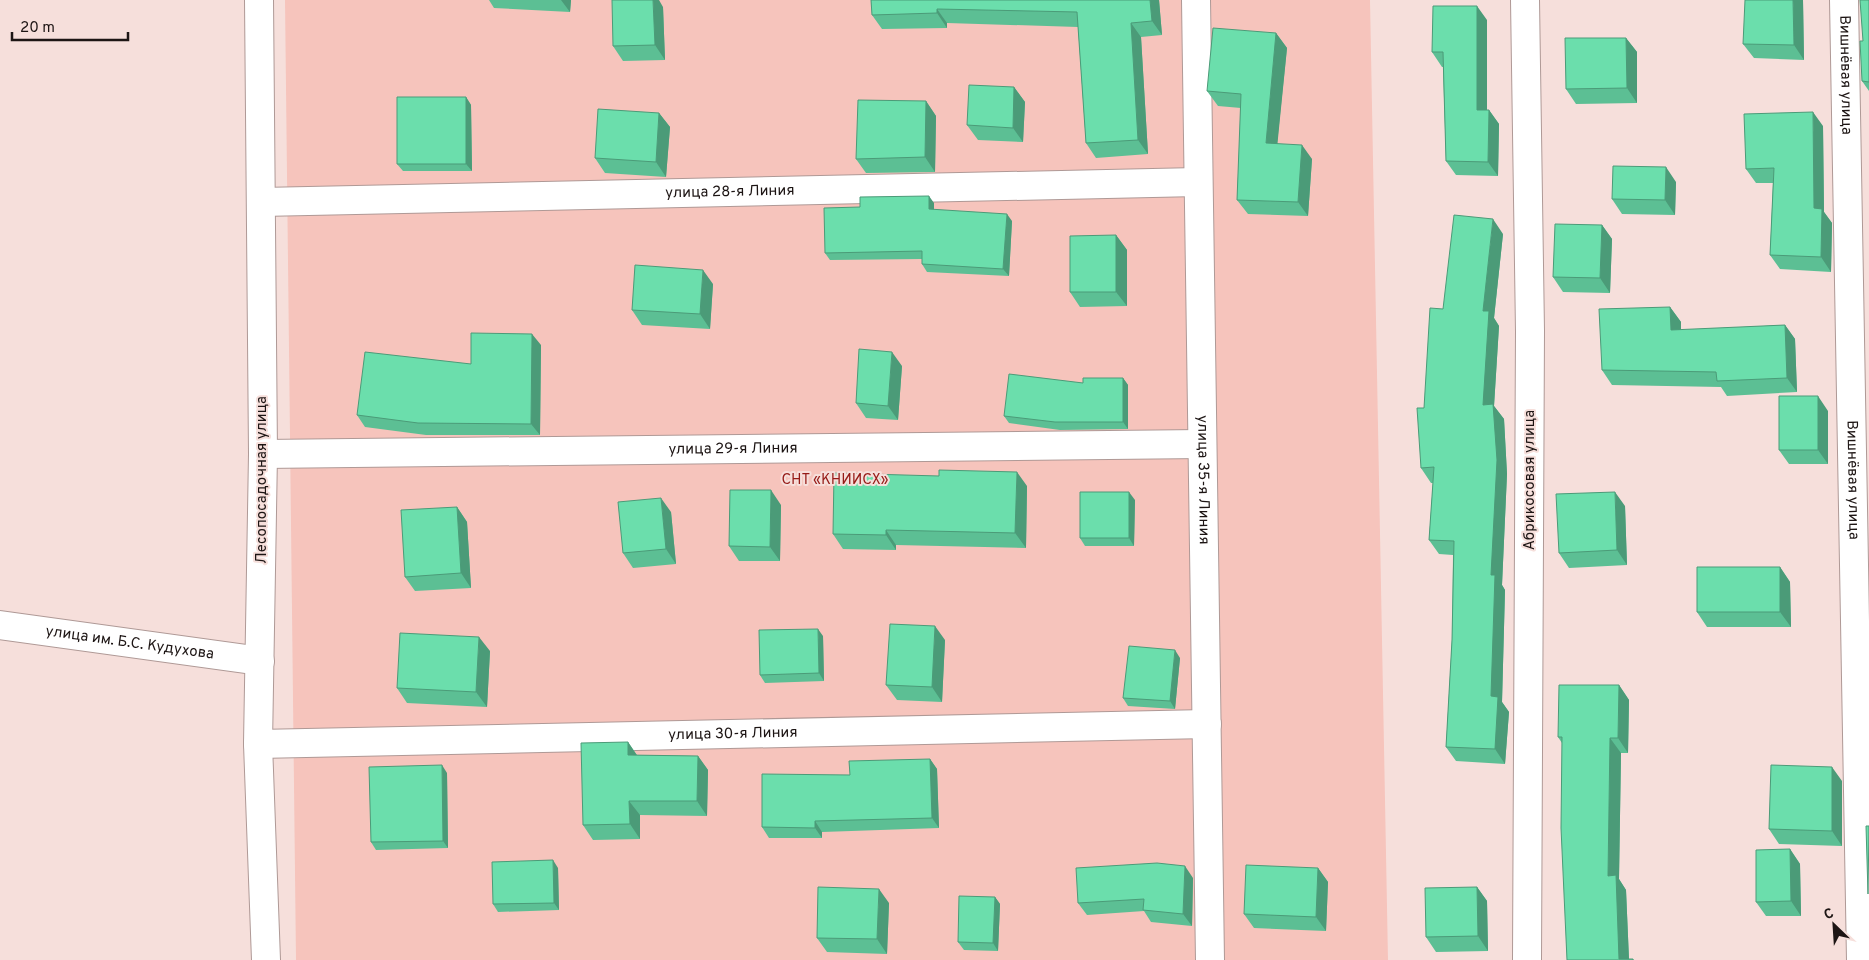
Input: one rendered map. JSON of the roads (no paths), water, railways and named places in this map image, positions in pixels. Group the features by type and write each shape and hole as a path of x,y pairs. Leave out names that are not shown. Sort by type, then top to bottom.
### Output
{"street":[{"name":"Лесопосадочная улица","path":"259,0 263,454 258,744 266,960"},
{"name":"улица 35-я Линия","path":"1196,0 1210,960"},
{"name":"Абрикосовая улица","path":"1525,0 1530,331 1528,960"},
{"name":"Вишнёвая улица","path":"1844,0 1861,960"},
{"name":"улица 28-я Линия","path":"261,202 1198,182"},
{"name":"улица 29-я Линия","path":"263,454 1202,444"},
{"name":"улица им. Б.С. Кудухова","path":"0,625 260,661"},
{"name":"улица 30-я Линия","path":"258,744 1207,724"}],"park label":[{"name":"СНТ «КНИИСХ»","path":"835,480"}]}
